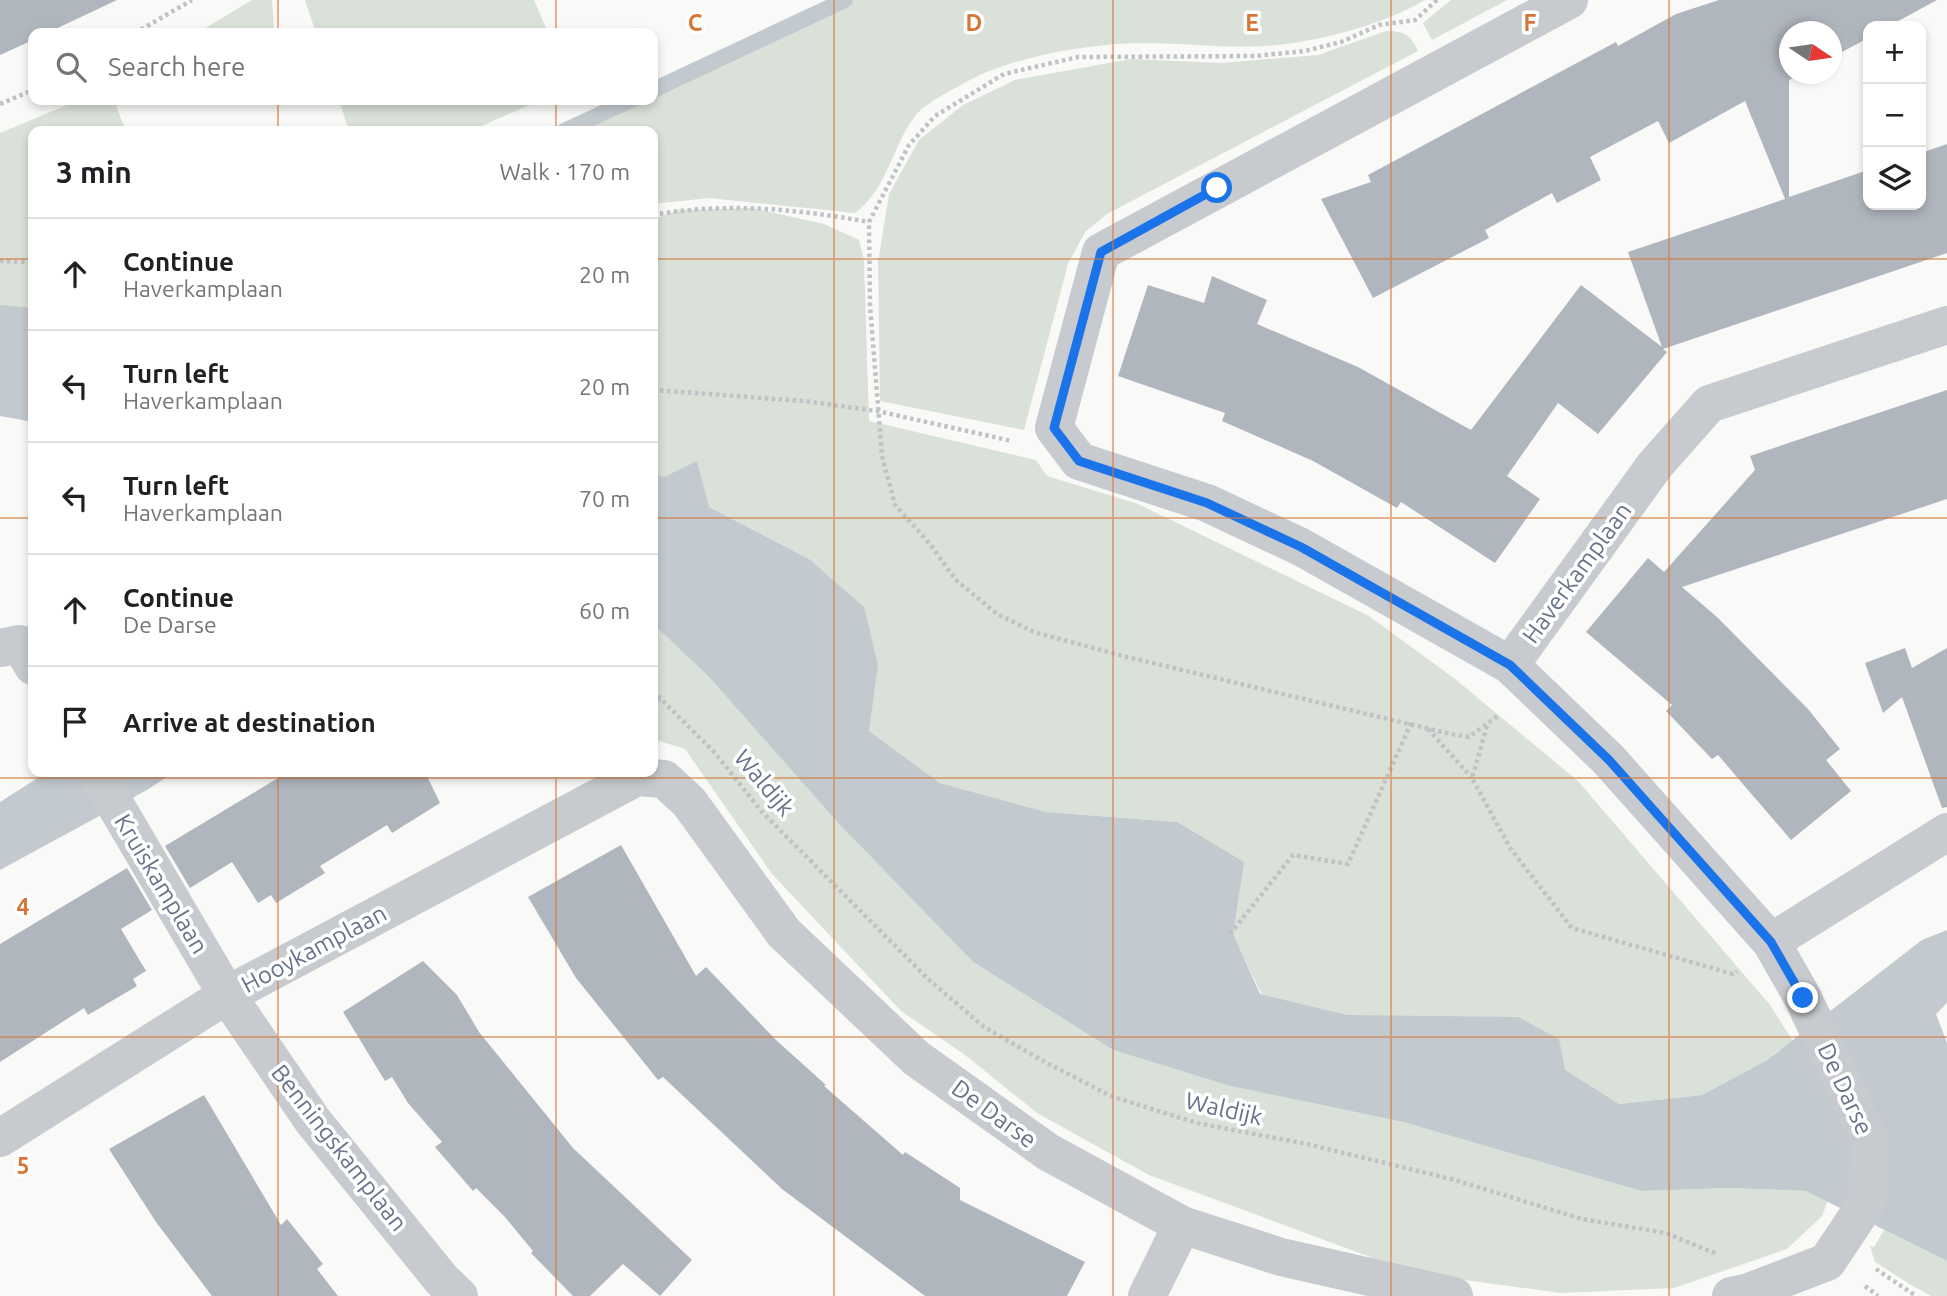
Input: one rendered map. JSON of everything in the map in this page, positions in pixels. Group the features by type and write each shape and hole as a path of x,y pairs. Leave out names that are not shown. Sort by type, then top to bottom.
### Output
{"street":[{"path":"1054,428 1101,252 1569,0"},
{"name":"Haverkamplaan","path":"1054,428 1079,461 1207,503 1301,547 1510,665 1655,465 1709,404 1947,325"},
{"path":"0,648 20,644 28,658"},
{"name":"De Darse","path":"1510,665 1609,760 1771,942 1803,998 1871,1142 1867,1202 1827,1262 1807,1272 1731,1296"},
{"name":"Kruiskamplaan","path":"99,777 226,995"},
{"name":"De Darse","path":"637,777 664,779 689,802 785,933 916,1058 1048,1152 1182,1225 1281,1257 1454,1296"},
{"name":"Hooykamplaan","path":"0,1138 226,995 637,777"},
{"path":"1771,942 1947,832"},
{"name":"Benningskamplaan","path":"226,995 313,1121 442,1280 459,1296"},
{"path":"1147,1296 1182,1225"}],"path":[{"path":"144,28 192,0"},
{"path":"1437,0 1415,20 1379,25 1341,42 1306,51 1255,56 1078,57 1003,74 935,116 909,145 869,222 870,306 882,457 895,505 956,580 997,614 1034,632 1123,656 1469,737 1506,709 1510,665"},
{"path":"0,104 28,92"},
{"path":"658,214 679,210 752,208 824,214 869,222"},
{"path":"0,261 28,262"},
{"path":"658,390 804,401 877,411 1026,444 1054,428"},
{"name":"Waldijk","path":"658,697 715,753 762,812 928,979 984,1027 1045,1062 1113,1097 1197,1123 1307,1144 1455,1180 1582,1219 1666,1233 1720,1255"},
{"path":"1230,934 1293,855 1348,864 1411,723"},
{"path":"1472,778 1487,725"},
{"path":"1427,728 1472,778 1510,848 1572,928 1733,974 1771,942"},
{"path":"1874,1267 1916,1296"}],"shaded area":[{"path":"252,0 272,0 274,28 205,28"},
{"path":"305,0 534,0 546,28 314,28"},
{"path":"845,0 1425,0 1362,27 1294,43 1256,46 1140,43 1098,46 1009,64 949,91 920,111 908,127 875,192 855,213 709,198 658,203 658,126 575,126 620,105 658,105 658,88"},
{"path":"1451,0 1507,0 1432,40 1423,23"},
{"path":"1386,31 1406,35 1418,51 1107,214 1085,232 1068,264 1024,430 880,401 878,262 889,194 919,140 963,105 1015,80 1131,59 1221,63 1318,55"},
{"path":"67,105 118,105 116,106 124,126 28,126 28,352 0,348 0,133"},
{"path":"341,105 530,105 481,126 347,126"},
{"path":"752,208 824,224 859,240 864,260 869,421 1036,460 1047,476 1138,504 1369,616 1455,679 1578,781 1770,1005 1803,1057 1835,1181 1822,1216 1787,1249 1674,1288 1561,1293 1457,1279 1389,1264 1149,1175 1037,1113 965,1055 901,1011 772,874 685,749 658,741 658,629 709,677 839,824 973,962 1113,1050 1230,1086 1403,1122 1641,1191 1731,1188 1806,1191 1780,1049 1767,1060 1702,1095 1619,1104 1607,1097 1396,1027 1265,1001 1177,822 1046,812 940,783 869,731 809,559 709,507 658,476 658,217 679,210"},
{"path":"0,305 28,308 28,421 0,416"},
{"path":"697,461 709,507 809,559 864,607 878,665 869,731 940,783 1046,812 1177,822 1244,862 1233,934 1260,994 1347,1015 1518,1017 1559,1039 1565,1070 1619,1104 1702,1095 1767,1060 1922,940 1947,930 1947,1003 1936,1014 1947,1043 1947,1261 1806,1191 1731,1188 1641,1191 1403,1122 1230,1086 1113,1050 973,962 839,824 709,677 658,629 658,475 664,477"},
{"path":"39,777 166,777 0,870 0,802"},
{"path":"1884,1230 1947,1261 1947,1296 1931,1296 1875,1262 1870,1246 1874,1247"}],"building":[{"path":"0,0 117,0 58,28 28,28 28,42 0,55"},
{"path":"1719,0 1937,0 1898,21 1863,21 1863,41 1842,52 1842,21 1779,21 1779,84 1789,84 1789,197 1863,172 1863,210 1926,210 1926,151 1947,144 1947,253 1663,349 1667,352 1598,434 1558,403 1507,476 1540,499 1495,563 1401,502 1397,508 1313,461 1222,421 1225,413 1118,376 1148,285 1204,303 1212,276 1267,300 1257,324 1358,367 1471,430 1581,285 1662,347 1628,252 1785,199 1745,101 1669,143 1658,121 1590,157 1601,180 1557,203 1552,193 1485,230 1489,238 1373,298 1321,199 1371,182 1368,175 1616,42 1618,46 1676,14"},
{"path":"1947,390 1947,499 1682,587 1717,617 1808,709 1840,749 1826,760 1851,791 1791,840 1718,755 1712,759 1666,711 1672,705 1586,632 1648,558 1664,572 1755,470 1750,456"},
{"path":"1905,648 1912,668 1947,648 1947,807 1942,808 1902,697 1883,713 1865,663"},
{"path":"280,777 427,777 440,803 392,833 387,825 320,866 325,873 276,903 271,895 258,903 232,862 190,888 165,846"},
{"path":"621,845 696,976 706,967 776,1040 826,1085 824,1086 903,1155 905,1152 960,1188 960,1200 1085,1262 1067,1296 925,1296 782,1189 663,1077 658,1080 576,978 528,897"},
{"path":"127,868 152,910 121,929 146,971 133,979 137,986 88,1015 84,1008 0,1062 0,944"},
{"path":"423,961 457,995 479,1032 573,1148 692,1260 660,1296 623,1264 590,1296 573,1296 531,1253 533,1251 504,1216 476,1188 473,1191 435,1147 442,1142 408,1103 392,1077 385,1081 343,1012"},
{"path":"204,1095 281,1225 287,1219 323,1264 317,1269 338,1296 212,1296 156,1222 109,1149"}],"waterway":[{"path":"658,88 845,0"},
{"path":"575,126 620,105"}],"route":[{"path":"1217,188 1101,252 1054,428 1079,461 1207,503 1301,547 1510,665 1609,760 1771,942 1803,998"}]}
